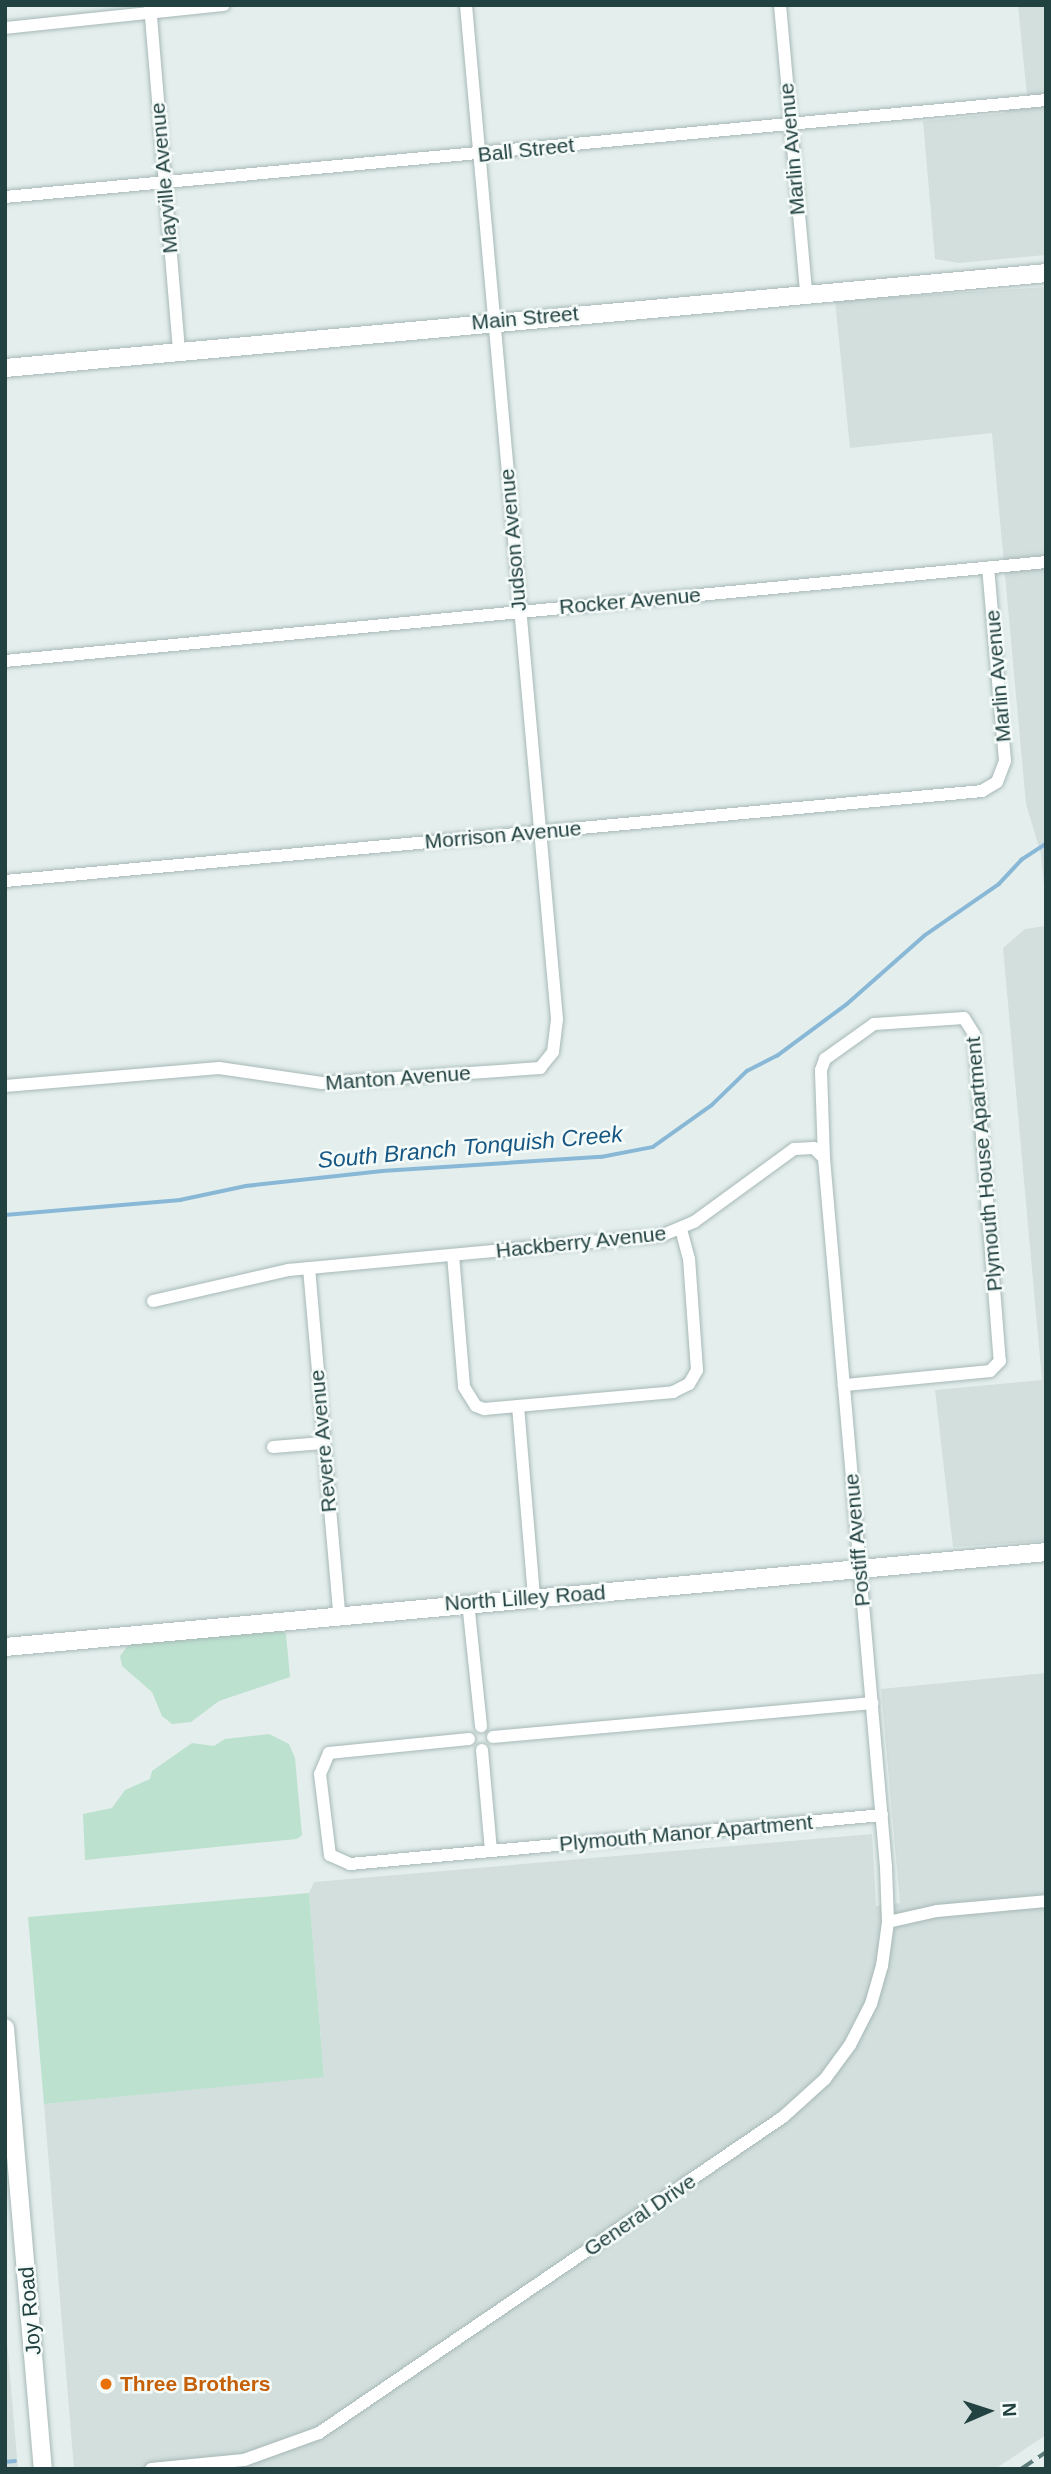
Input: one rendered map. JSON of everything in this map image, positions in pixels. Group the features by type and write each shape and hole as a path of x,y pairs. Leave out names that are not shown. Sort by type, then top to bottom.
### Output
{"street":[{"path":"5,28 150,9 224,5"},
{"name":"Judson Avenue","path":"466,5 558,1035 553,1052 540,1068"},
{"name":"Marlin Avenue","path":"780,5 806,292"},
{"name":"Mayville Avenue","path":"150,9 179,350"},
{"name":"Ball Street","path":"5,197 1046,100"},
{"name":"Main Street","path":"5,368 806,292 1046,273"},
{"name":"Rocker Avenue","path":"5,661 1046,562"},
{"name":"Marlin Avenue","path":"988,568 1005,761 997,782"},
{"name":"Morrison Avenue","path":"5,881 974,792 997,782"},
{"name":"Plymouth House Apartment","path":"824,1158 821,1070 825,1059 880,1022 970,1020 1000,1361 990,1371 844,1385"},
{"name":"Manton Avenue","path":"5,1086 219,1068 321,1083 540,1068"},
{"name":"Hackberry Avenue","path":"153,1301 271,1273 681,1230 794,1149 814,1148 824,1158"},
{"name":"Postiff Avenue","path":"824,1158 873,1703 888,1922"},
{"path":"453,1255 466,1396 484,1409 673,1392 690,1384 697,1370 689,1259 681,1230"},
{"name":"Revere Avenue","path":"309,1269 339,1614"},
{"path":"519,1406 534,1597"},
{"path":"272,1447 323,1443"},
{"name":"North Lilley Road","path":"5,1647 468,1602 1046,1552"},
{"path":"468,1602 481,1726 493,1737"},
{"path":"482,1750 493,1737 873,1703"},
{"path":"481,1726 471,1731 469,1739 482,1750 491,1850"},
{"name":"Plymouth Manor Apartment","path":"469,1739 329,1753 320,1774 325,1842 333,1860 350,1864 882,1815"},
{"path":"888,1922 937,1911 1046,1901"},
{"name":"General Drive","path":"151,2469 244,2460 319,2433 783,2118 825,2078 860,2028 879,1976 888,1922"},
{"name":"Joy Road","path":"5,2028 43,2469"}],"shaded area":[{"path":"1018,5 1046,5 1046,255 959,263 935,259 923,121 1005,113 1004,98 1027,96"},
{"path":"1046,287 1046,908 1041,854 1026,804 992,433 850,448 835,301"},
{"path":"1046,926 1046,1541 953,1547 935,1390 1042,1380 1003,948 1025,929"},
{"path":"1046,1673 1046,2435 995,2469 74,2469 44,2104 324,2076 309,1893 314,1882 872,1834 876,1906 900,1903 881,1689"},
{"path":"5,2319 18,2469 5,2469"}],"green space":[{"path":"282,1631 286,1634 290,1677 219,1701 191,1722 172,1724 162,1716 152,1692 122,1666 120,1656 129,1644"},
{"path":"269,1734 289,1744 295,1758 302,1835 297,1839 85,1860 83,1814 112,1808 125,1790 150,1779 152,1771 192,1743 214,1746 225,1739"},
{"path":"309,1893 324,2077 44,2104 28,1917"}],"waterway":[{"name":"South Branch Tonquish Creek","path":"5,1215 180,1200 246,1186 382,1171 601,1157 653,1147 712,1105 747,1071 777,1056 847,1004 924,936 999,884 1021,860 1046,844"},
{"path":"5,2462 15,2461"}],"railway":[{"path":"1021,2469 1046,2452"}],"place":[{"name":"Three Brothers","path":"106,2384"}]}
